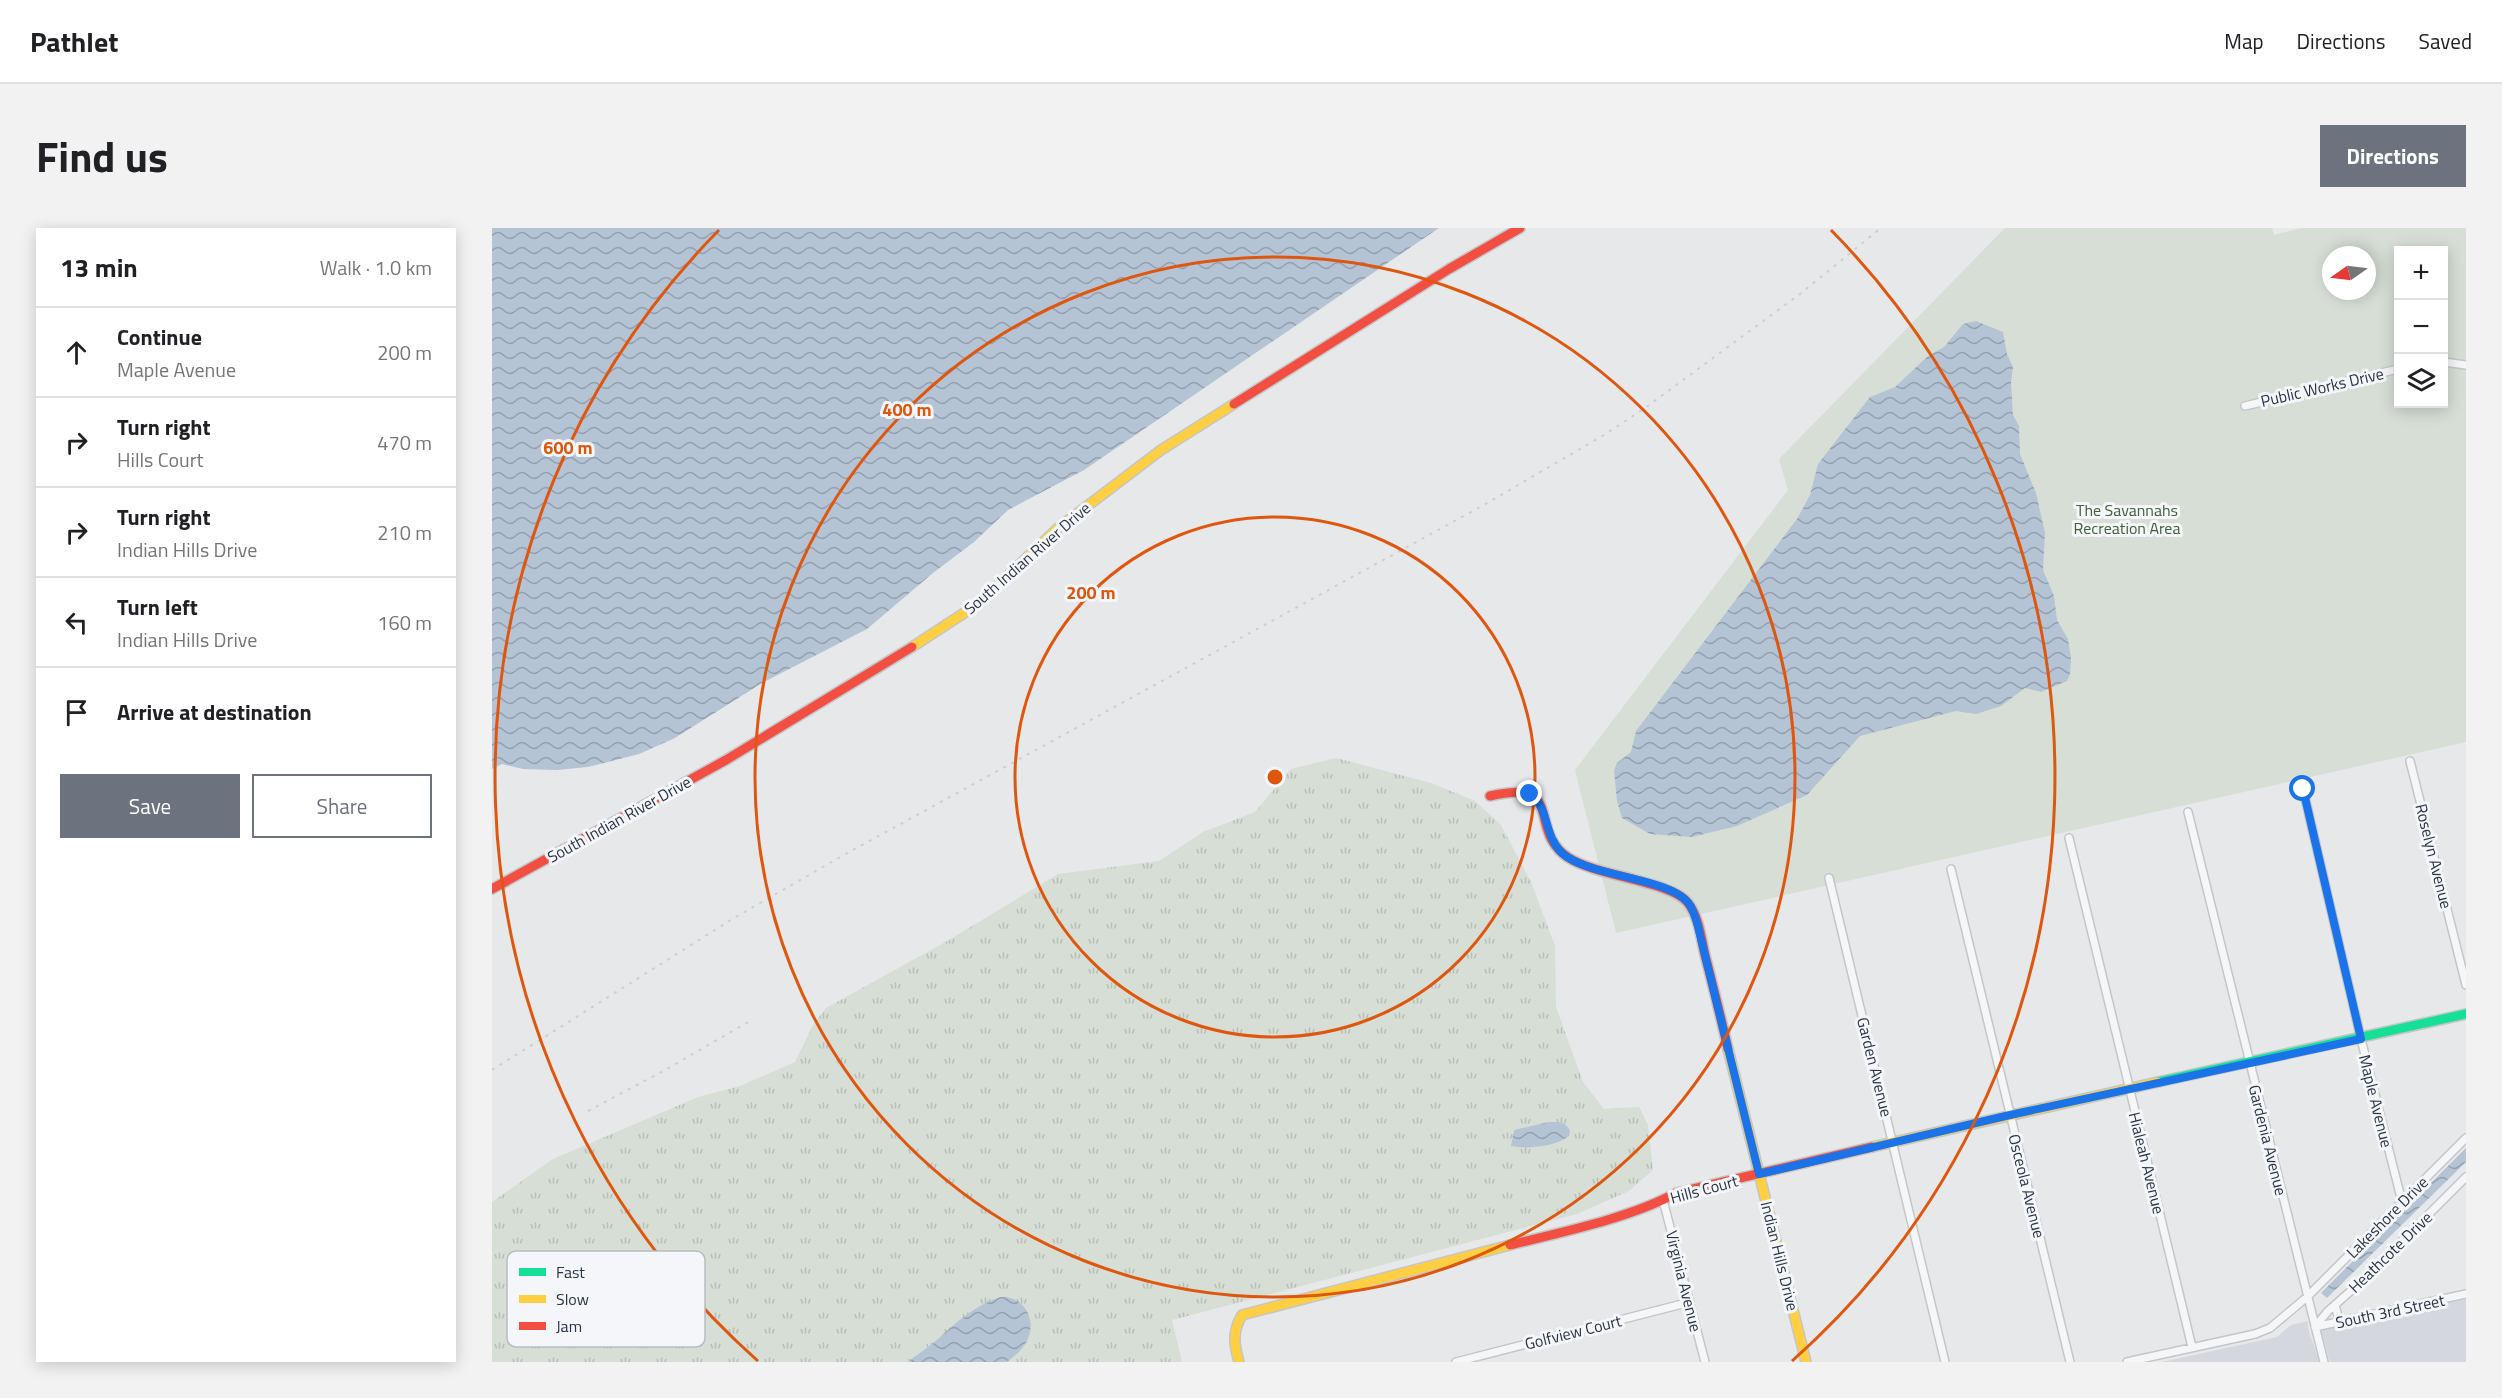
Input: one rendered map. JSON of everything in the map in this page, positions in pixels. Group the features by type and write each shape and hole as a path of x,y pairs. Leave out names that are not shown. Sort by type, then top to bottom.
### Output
{"street":[{"name":"South Indian River Drive","path":"492,889 726,760 941,629 978,604 1058,529 1161,450 1449,269 1520,228"},
{"path":"2448,362 2466,364"},
{"name":"Public Works Drive","path":"2245,406 2394,370"},
{"name":"Roselyn Avenue","path":"2410,761 2466,985"},
{"name":"Maple Avenue","path":"2303,789 2361,1039 2402,1202"},
{"name":"Indian Hills Drive","path":"1490,796 1518,790 1530,794 1540,801 1551,839 1562,854 1589,866 1670,891 1683,897 1692,908 1806,1362"},
{"name":"Gardenia Avenue","path":"2188,812 2324,1362"},
{"name":"Hialeah Avenue","path":"2069,838 2192,1347"},
{"name":"Osceola Avenue","path":"1951,869 2070,1362"},
{"name":"Garden Avenue","path":"1829,878 1945,1362"},
{"name":"Hills Court","path":"1239,1362 1232,1336 1234,1326 1242,1315 1581,1227 1663,1200 1676,1193 2010,1115 2249,1064 2466,1014"},
{"name":"Lakeshore Drive","path":"2307,1297 2466,1138"},
{"name":"Heathcote Drive","path":"2315,1327 2466,1177"},
{"name":"Virginia Avenue","path":"1663,1200 1705,1362"},
{"name":"South 3rd Street","path":"2315,1327 2466,1294"},
{"path":"2127,1362 2255,1334 2270,1328 2307,1297"},
{"name":"Golfview Court","path":"1456,1362 1690,1302"},
{"path":"2335,1305 2338,1316 2343,1321"}],"shaded area":[{"path":"2466,1299 2466,1362 2330,1362 2321,1330"},
{"path":"2308,1321 2308,1328 2319,1362 2162,1362 2277,1337 2291,1325"}],"green space":[{"name":"The Savannahs Recreation Area","path":"2005,228 2272,228 2274,235 2301,228 2466,228 2466,742 1616,933 1575,770 1788,490 1779,459"},
{"path":"1336,758 1431,783 1475,801 1501,825 1531,882 1555,946 1556,1007 1583,1082 1604,1109 1639,1107 1648,1125 1653,1170 1629,1191 1577,1214 1172,1320 1182,1362 492,1362 492,1202 553,1159 698,1097 740,1086 795,1062 814,1023 826,1008 949,940 1058,874 1159,861 1203,832 1255,812 1291,769"}],"water":[{"path":"492,228 1439,228 1084,470 1008,510 974,542 933,573 867,629 762,683 675,738 639,754 588,767 557,770 523,769 502,764 492,769"},
{"path":"1976,321 2003,332 2007,354 2013,367 2011,383 2013,415 2019,426 2020,454 2036,493 2045,533 2043,570 2054,596 2057,620 2068,639 2071,658 2067,681 2041,692 2025,688 2001,706 1976,714 1956,711 1860,736 1807,795 1737,826 1692,837 1650,834 1622,818 1617,801 1614,770 1617,763 1631,752 1636,731 1797,519 1810,495 1818,464 1870,397 1895,387 1928,356 1944,347 1963,324"},
{"path":"1549,1122 1566,1125 1570,1131 1569,1136 1556,1143 1541,1146 1511,1146 1514,1130"},
{"path":"2466,1148 2466,1162 2327,1298 2321,1293"},
{"path":"1000,1297 1008,1297 1022,1304 1031,1325 1025,1344 1007,1362 908,1362 971,1312"}],"railway":[{"path":"492,1070 734,918 842,856 1482,506 1604,435 1645,408 1800,294 1881,228"},
{"path":"588,1111 750,1021"}],"traffic: fast":[{"path":"2158,1082 2466,1014"}],"traffic: slow":[{"path":"912,647 978,604 1057,529 1161,450 1234,404"},
{"path":"1728,1049 1806,1362"},
{"path":"1872,1147 2158,1082"},
{"path":"1239,1362 1235,1338 1242,1315 1510,1245"}],"traffic: jam":[{"path":"1234,404 1449,269 1520,228"},
{"path":"492,889 726,760 912,647"},
{"path":"1490,796 1514,792 1529,794 1538,800 1549,834 1556,847 1569,858 1597,870 1667,890 1688,903 1699,928 1728,1049"},
{"path":"1510,1245 1617,1217 1676,1193 1872,1147"}],"route":[{"path":"1530,794 1540,801 1551,839 1562,854 1589,866 1670,891 1683,897 1692,908 1759,1174 2010,1115 2361,1039 2303,789"}]}
